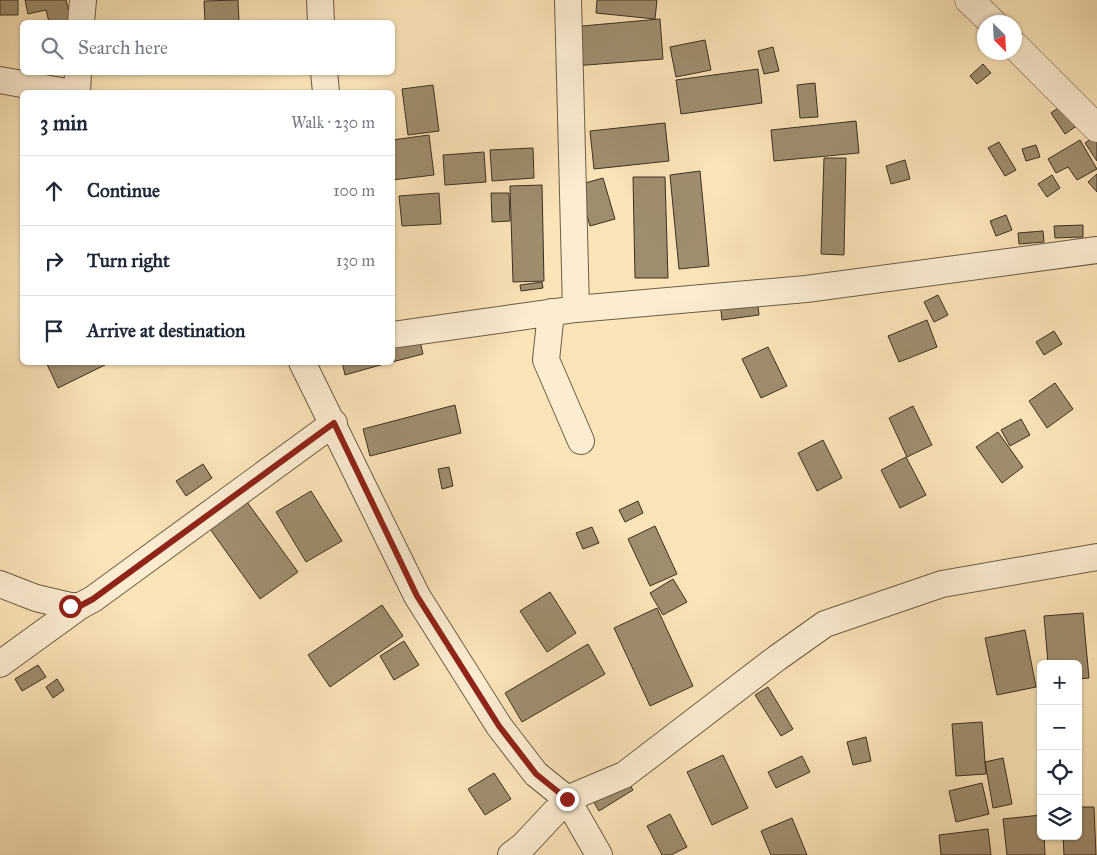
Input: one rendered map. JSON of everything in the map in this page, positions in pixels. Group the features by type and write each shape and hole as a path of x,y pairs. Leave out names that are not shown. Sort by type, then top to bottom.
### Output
{"street":[{"path":"81,20 83,0"},
{"path":"320,0 321,20"},
{"path":"568,0 563,311 546,360 580,441"},
{"path":"969,0 985,15"},
{"path":"1022,53 1097,128"},
{"path":"77,90 78,75"},
{"path":"324,75 326,90"},
{"path":"0,80 55,90"},
{"path":"395,335 563,311 806,289 1097,250"},
{"path":"304,365 334,423 422,604 499,726 536,774 567,799 599,855"},
{"path":"0,664 80,606 93,599 334,423"},
{"path":"511,855 523,846 567,799 624,775 777,658 825,624 942,584 1097,557"},
{"path":"0,584 54,603 80,606"}],"building":[{"path":"0,0 18,0 18,15 0,15"},
{"path":"25,0 66,0 71,20 48,20 46,10 28,14"},
{"path":"238,0 239,20 205,20 204,1"},
{"path":"597,0 657,0 655,19 596,13"},
{"path":"660,19 663,59 574,66 571,27"},
{"path":"705,40 711,70 676,77 670,47"},
{"path":"773,47 779,71 764,74 758,51"},
{"path":"983,64 991,73 977,84 970,76"},
{"path":"758,69 762,103 681,114 676,80"},
{"path":"815,83 818,117 800,118 797,85"},
{"path":"433,85 439,131 408,135 402,89"},
{"path":"1064,104 1078,125 1065,134 1051,113"},
{"path":"856,121 859,153 774,161 771,130"},
{"path":"665,123 669,161 594,169 590,131"},
{"path":"429,135 434,175 395,180 395,140"},
{"path":"1097,135 1097,161 1085,143"},
{"path":"1080,140 1097,169 1077,180 1068,167 1056,173 1048,159"},
{"path":"999,142 1016,170 1005,176 988,148"},
{"path":"1036,145 1040,157 1026,161 1022,149"},
{"path":"533,148 534,178 492,181 490,150"},
{"path":"484,152 486,182 445,185 443,155"},
{"path":"824,158 846,158 844,255 821,254"},
{"path":"905,160 910,179 891,184 886,166"},
{"path":"700,171 709,266 679,269 670,175"},
{"path":"1097,174 1097,192 1088,182"},
{"path":"1052,175 1060,188 1047,197 1038,184"},
{"path":"633,177 665,177 668,278 635,278"},
{"path":"603,178 615,219 590,226 578,185"},
{"path":"542,185 544,281 513,282 510,186"},
{"path":"439,193 441,224 402,226 399,196"},
{"path":"491,193 509,193 510,221 492,222"},
{"path":"1006,215 1012,230 996,236 990,221"},
{"path":"1083,225 1083,237 1055,238 1054,226"},
{"path":"1043,231 1044,242 1019,244 1018,233"},
{"path":"542,282 543,288 521,291 520,285"},
{"path":"938,295 948,315 934,322 924,302"},
{"path":"757,297 759,315 722,320 720,302"},
{"path":"927,320 937,347 899,362 888,336"},
{"path":"1054,331 1062,344 1044,355 1036,342"},
{"path":"419,337 423,354 395,361 395,343"},
{"path":"768,347 787,386 761,398 742,359"},
{"path":"47,365 105,365 58,388"},
{"path":"343,365 380,365 345,375"},
{"path":"1055,383 1073,409 1047,428 1029,401"},
{"path":"455,405 461,433 370,456 363,429"},
{"path":"913,406 932,445 907,457 889,418"},
{"path":"1021,419 1030,435 1010,446 1001,430"},
{"path":"998,432 1023,467 1002,483 976,447"},
{"path":"823,440 842,478 817,491 798,453"},
{"path":"906,457 926,495 900,508 881,470"},
{"path":"203,464 212,478 186,496 176,481"},
{"path":"449,467 453,486 442,489 438,469"},
{"path":"311,491 342,541 306,562 276,512"},
{"path":"638,501 643,513 625,522 619,510"},
{"path":"247,502 298,572 260,599 210,529"},
{"path":"655,526 677,574 650,586 628,539"},
{"path":"592,527 599,543 583,549 576,533"},
{"path":"673,579 687,602 663,615 650,593"},
{"path":"550,592 576,633 547,652 520,611"},
{"path":"382,605 403,636 330,687 308,655"},
{"path":"657,608 693,686 650,706 614,628"},
{"path":"1083,613 1089,678 1082,679 1082,660 1048,660 1044,616"},
{"path":"1025,630 1036,687 997,695 985,638"},
{"path":"404,641 419,665 394,680 380,656"},
{"path":"588,644 605,674 522,722 505,693"},
{"path":"38,665 46,677 22,691 15,679"},
{"path":"57,679 64,690 53,698 46,687"},
{"path":"768,687 793,729 781,736 755,695"},
{"path":"982,722 986,774 956,776 952,724"},
{"path":"866,737 871,761 853,765 847,742"},
{"path":"723,755 748,808 712,825 687,772"},
{"path":"802,756 810,772 776,788 768,772"},
{"path":"1003,758 1012,804 993,808 985,762"},
{"path":"494,773 511,799 485,815 468,789"},
{"path":"626,778 633,790 599,811 592,799"},
{"path":"982,783 989,814 956,822 949,791"},
{"path":"1082,807 1094,807 1096,855 1064,855 1063,840 1082,840"},
{"path":"670,814 687,847 671,855 662,855 647,826"},
{"path":"1037,815 1037,840 1044,840 1045,855 1007,855 1003,819"},
{"path":"792,818 807,855 771,855 761,831"},
{"path":"988,829 991,855 941,855 939,835"}],"route":[{"path":"70,606 80,606 93,599 334,423 417,596 499,726 536,774 567,799"}]}
